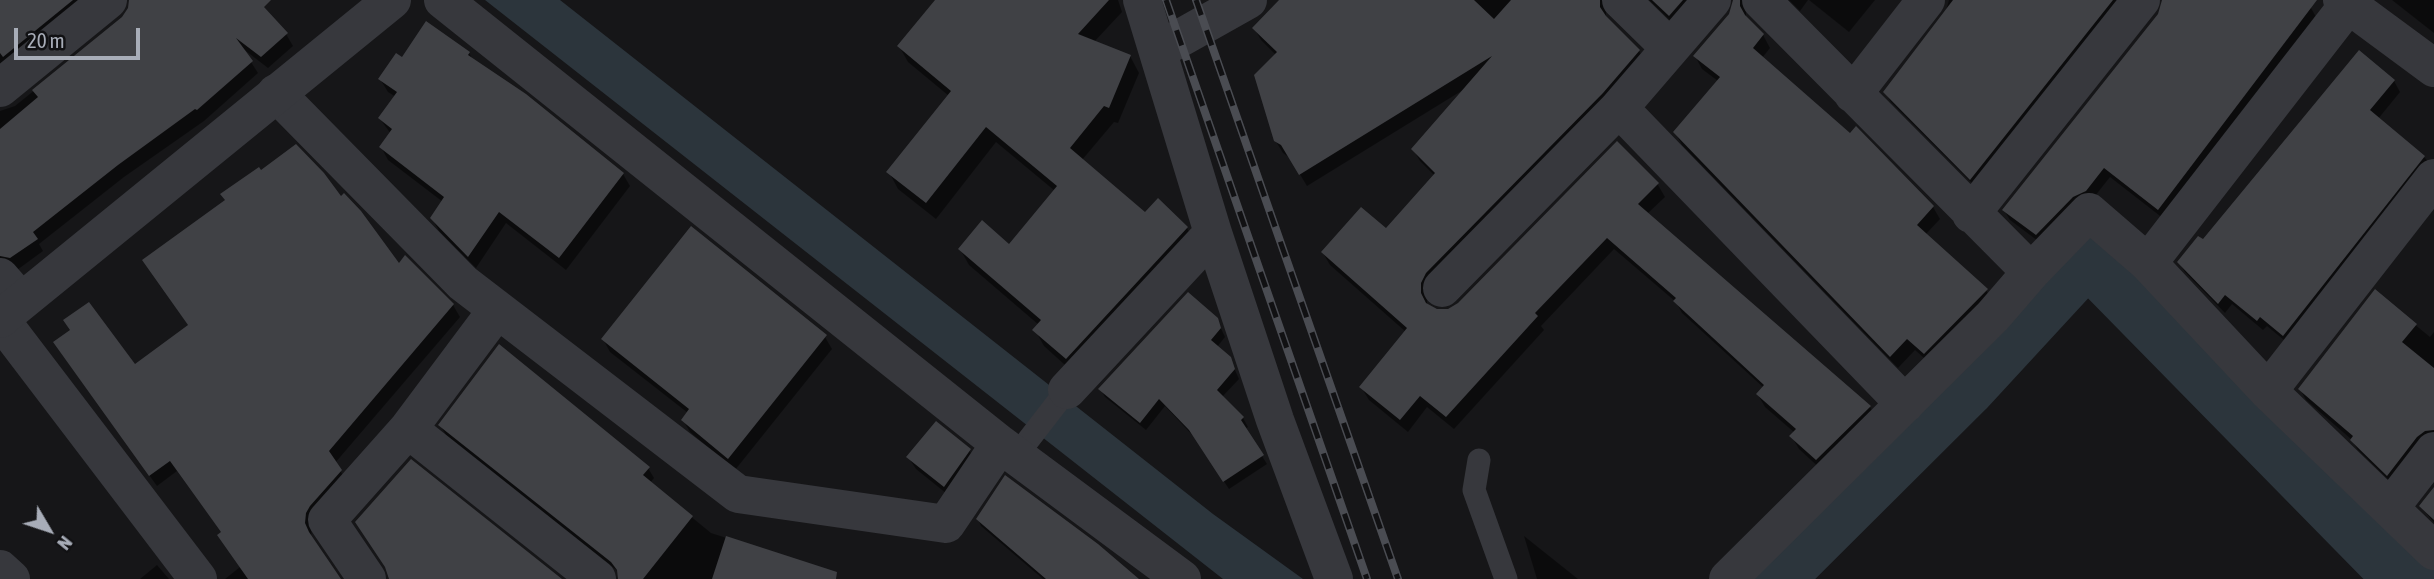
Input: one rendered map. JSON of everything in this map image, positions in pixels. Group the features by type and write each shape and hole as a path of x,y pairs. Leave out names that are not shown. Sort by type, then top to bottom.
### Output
{"street":[{"path":"0,88 108,0"},
{"path":"198,579 5,304 391,0"},
{"path":"443,0 1008,450 1182,579"},
{"path":"1142,0 1213,233 1275,420 1334,579"},
{"path":"1159,50 1248,0"},
{"path":"1621,0 1670,48"},
{"path":"1442,288 1619,107 1712,0"},
{"path":"1761,0 2031,272"},
{"path":"1853,93 1926,0"},
{"path":"1971,214 2141,0"},
{"path":"2148,263 2345,2 2434,68"},
{"path":"276,93 463,283 738,494 946,524 1008,450"},
{"path":"1619,107 1905,404"},
{"path":"2268,391 2434,178"},
{"path":"1728,579 1993,316 2089,212 2148,263 2268,391 2434,551"},
{"path":"1067,390 1213,233"},
{"path":"367,579 327,520 408,429 497,310"},
{"path":"408,429 597,579"},
{"path":"2390,508 2434,452"},
{"path":"0,569 11,579"}],"lane":[{"path":"1008,450 1067,390"},
{"path":"1479,460 1474,490 1506,579"}],"shaded area":[{"path":"485,0 560,0 1213,514 1303,579 1223,579"}],"building":[{"path":"0,0 73,0 3,57 0,53"},
{"path":"129,0 271,0 264,7 288,33 261,57 236,38 253,61 197,110 118,165 33,232 38,239 10,258 0,256 0,129 38,97 32,90 122,17 128,8"},
{"path":"935,0 1109,0 1078,34 1131,55 1109,108 1104,106 1070,148 1145,212 1158,198 1188,227 1066,359 1032,330 1041,320 958,249 982,220 1009,244 1057,186 986,127 926,203 886,172 951,91 897,46"},
{"path":"1279,0 1474,0 1494,19 1511,0 1600,0 1600,7 1606,16 1640,50 1603,93 1426,273 1421,283 1421,293 1426,303 1437,309 1448,309 1458,303 1617,141 1659,183 1638,204 1871,406 1816,460 1789,436 1796,429 1756,394 1764,385 1673,301 1676,298 1607,238 1535,313 1538,316 1446,417 1420,396 1400,420 1359,387 1407,328 1321,252 1361,207 1386,228 1435,173 1411,149 1492,56 1299,175 1281,145 1274,141 1254,75 1277,52 1252,28"},
{"path":"1652,0 1683,0 1669,16"},
{"path":"1733,0 1740,0 1745,15 1764,34 1753,48 1850,133 1856,126 1934,206 1917,225 1988,289 1924,354 1907,339 1890,357 1673,132 1720,77 1693,56 1729,14"},
{"path":"1953,0 2113,0 1970,180 1883,92"},
{"path":"2162,0 2317,0 2158,210 2104,168 2086,191 2073,197 2036,235 2002,210 2158,14"},
{"path":"426,21 470,52 468,55 526,94 624,173 559,258 499,212 468,257 430,218 444,197 379,147 392,129 378,118 397,92 378,79 396,53 402,57"},
{"path":"2359,50 2395,80 2370,110 2425,156 2283,336 2260,317 2257,321 2225,295 2218,304 2177,262 2198,236 2203,239"},
{"path":"296,144 324,173 341,196 344,193 361,211 399,263 405,255 454,304 329,451 342,470 310,506 305,523 341,579 248,579 217,535 221,532 170,461 149,476 53,342 70,330 63,320 89,302 135,364 188,325 142,260 225,200 220,194 259,167 261,170"},
{"path":"691,226 827,335 728,459 681,420 689,409 601,339"},
{"path":"2375,289 2417,324 2402,342 2434,368 2434,430 2425,431 2417,437 2387,476 2350,440 2353,436 2298,389"},
{"path":"1188,292 1218,318 1221,328 1211,340 1231,357 1235,369 1217,390 1244,417 1241,420 1264,455 1223,482 1189,430 1159,399 1140,423 1098,389"},
{"path":"499,344 650,467 643,475 693,516 643,579 618,579 617,570 611,562 438,425"},
{"path":"936,421 971,449 944,487 906,457"},
{"path":"411,459 562,579 389,579 385,567 355,522"},
{"path":"1005,475 1098,544 1139,579 1046,579 976,519"},
{"path":"2434,487 2434,520 2419,506"},
{"path":"726,536 837,572 836,579 712,579"}],"waterway":[{"path":"1762,579 1959,383 2078,254 2088,252 2097,254 2416,579"}],"railway":[{"path":"1166,0 1367,579"},
{"path":"1196,0 1398,579"}]}
